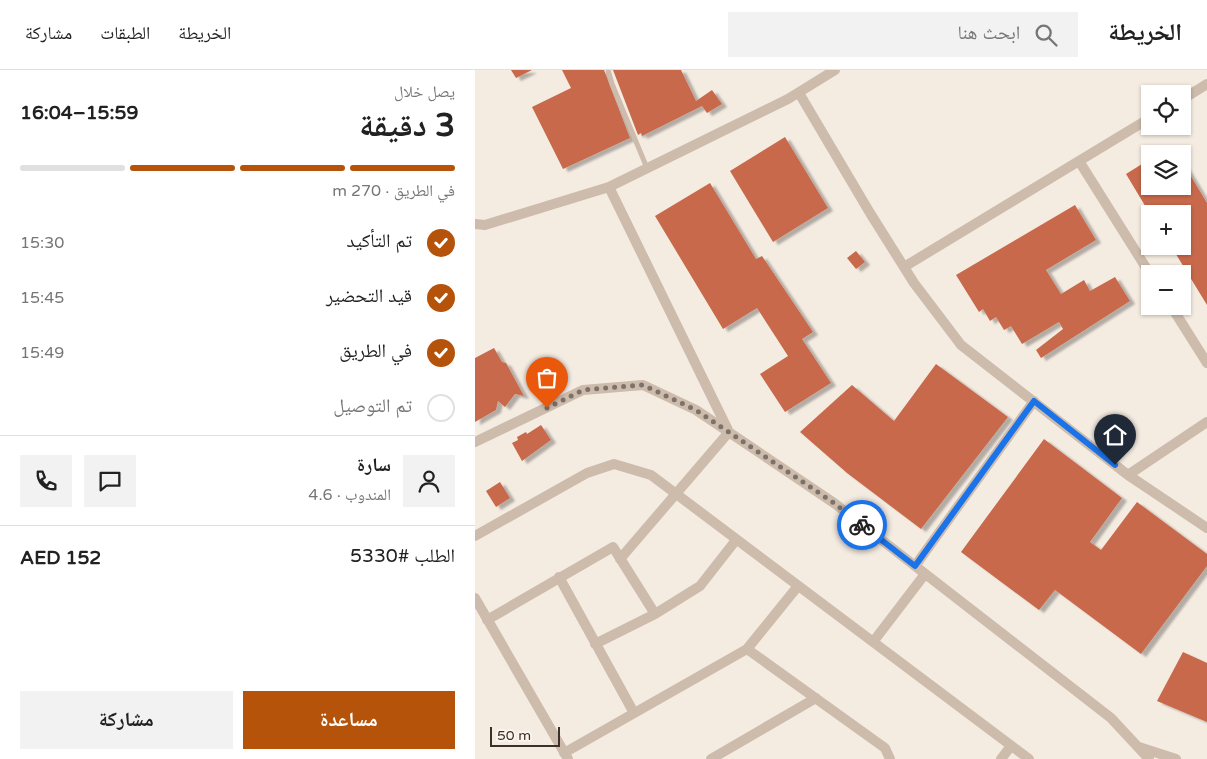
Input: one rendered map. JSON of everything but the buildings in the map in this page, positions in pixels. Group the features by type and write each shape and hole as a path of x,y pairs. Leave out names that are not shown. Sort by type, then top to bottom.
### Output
{"street":[{"path":"475,224 485,225 609,188 799,93 835,70"},
{"path":"1191,94 1207,84"},
{"path":"799,93 904,267 961,345 1128,475 1207,528"},
{"path":"904,267 1141,123"},
{"path":"1079,161 1144,265"},
{"path":"609,188 729,432"},
{"path":"1177,315 1207,363"},
{"path":"475,442 583,390 643,385 696,410 834,503 1111,718 1149,759"},
{"path":"915,566 1034,401"},
{"path":"1128,475 1207,422"},
{"path":"620,559 729,432"},
{"path":"475,536 587,473 614,464 651,475 1029,759"},
{"path":"595,644 655,614 700,586 737,540"},
{"path":"487,620 613,547 655,614"},
{"path":"873,642 925,574"},
{"path":"559,577 634,713"},
{"path":"475,598 566,756 634,713 747,648 797,586"},
{"path":"747,648 885,748 890,759"},
{"path":"711,759 816,698"},
{"path":"1001,759 1011,746"},
{"path":"1137,746 1176,759"}],"lane":[{"path":"608,70 647,168"}],"way so far":[{"path":"547,408 583,390 643,385 696,410 834,503 862,525"}],"route":[{"path":"862,525 915,566 1034,401 1115,465"}]}
